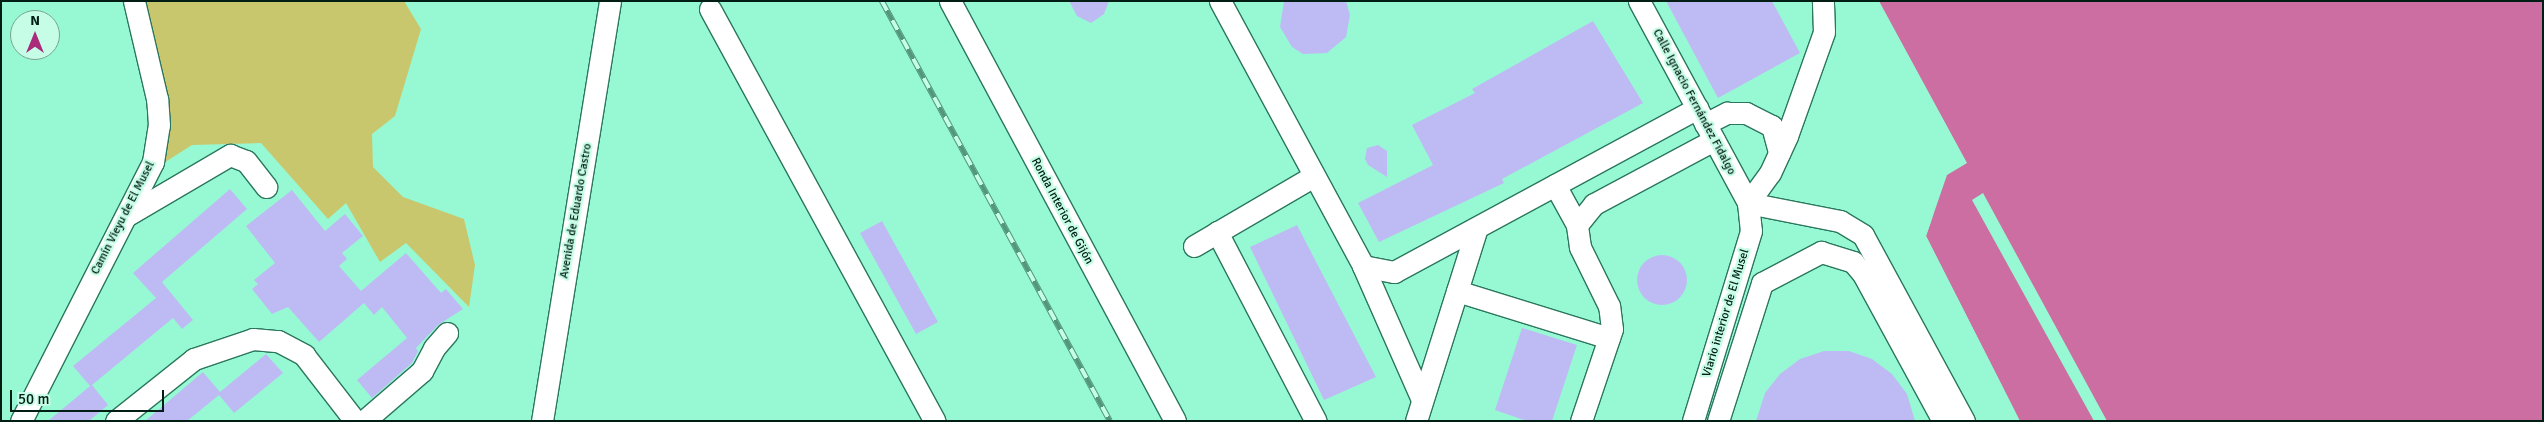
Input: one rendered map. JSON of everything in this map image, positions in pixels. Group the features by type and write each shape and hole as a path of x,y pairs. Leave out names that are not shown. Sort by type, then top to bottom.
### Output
{"street":[{"name":"Camín Vieyu de El Musel","path":"21,421 153,162 159,125 157,99 134,1"},
{"name":"Avenida de Eduardo Castro","path":"542,421 610,1"},
{"name":"Ronda Interior de Gijón","path":"950,1 1175,421"},
{"path":"1220,1 1363,266 1422,400"},
{"name":"Calle Ignacio Fernández Fidalgo","path":"1639,1 1748,203"},
{"path":"1823,1 1824,32 1779,153 1770,173 1748,203 1840,221 1863,235 1964,421"},
{"path":"710,9 935,421"},
{"path":"1363,266 1394,272 1555,185 1705,124 1727,113 1746,113 1772,126 1779,153"},
{"path":"1576,226 1594,204 1705,124"},
{"path":"126,216 230,155 246,161 266,187"},
{"path":"1194,246 1314,176"},
{"path":"1555,185 1576,226 1580,247 1609,306 1612,329 1581,421"},
{"name":"Viario interior de El Musel","path":"1693,421 1751,231 1748,203"},
{"path":"1416,421 1477,228"},
{"path":"1217,232 1316,421"},
{"path":"1718,421 1762,283 1821,252 1853,262 1863,274 1943,421"},
{"path":"1457,291 1609,338"},
{"path":"364,421 422,371 434,348 447,333"},
{"path":"116,421 194,359 253,339 278,341 304,355 354,421"}],"shaded area":[{"path":"145,1 404,1 421,29 395,116 372,134 373,167 403,197 464,219 475,265 469,307 406,243 380,262 346,203 328,219 261,143 192,145 159,166"},
{"path":"1879,1 2543,1 2543,421 2020,421 1926,236 1947,175 1967,163"}],"pier":[{"path":"1983,193 2107,421 2094,421 1972,200"},
{"path":"1934,213 1926,236 2020,421 1924,237"}],"building":[{"path":"1069,1 1109,1 1104,14 1091,23 1077,16"},
{"path":"1284,1 1346,1 1350,15 1346,37 1327,53 1303,54 1292,47 1280,27"},
{"path":"1666,1 1772,1 1800,53 1718,98"},
{"path":"1593,21 1643,103 1502,179 1504,183 1379,242 1358,203 1433,165 1412,125 1475,93 1472,89"},
{"path":"1378,145 1387,151 1387,177 1368,165 1365,159 1367,148"},
{"path":"230,189 247,209 162,282 193,320 182,329 173,318 92,385 108,405 89,421 48,421 90,386 73,366 156,298 133,273"},
{"path":"292,190 325,231 345,214 363,236 342,253 347,259 339,266 361,291 406,253 441,293 446,289 463,309 438,325 416,348 418,351 412,363 372,398 357,380 407,338 382,307 374,315 364,303 319,342 288,307 272,314 252,289 258,284 254,280 275,263 246,226"},
{"path":"882,221 938,322 916,334 860,233"},
{"path":"1297,225 1376,377 1324,400 1250,247"},
{"path":"1662,255 1676,259 1683,266 1687,280 1683,294 1676,301 1662,305 1648,301 1641,294 1637,280 1641,266 1648,259"},
{"path":"1522,328 1577,345 1552,421 1527,421 1495,410"},
{"path":"1824,351 1849,351 1872,359 1892,374 1907,394 1915,421 1756,421 1765,393 1780,374 1800,359"},
{"path":"266,354 283,373 234,413 219,395 187,421 145,421 203,372 220,392"}],"railway":[{"path":"882,1 1110,421"}]}
